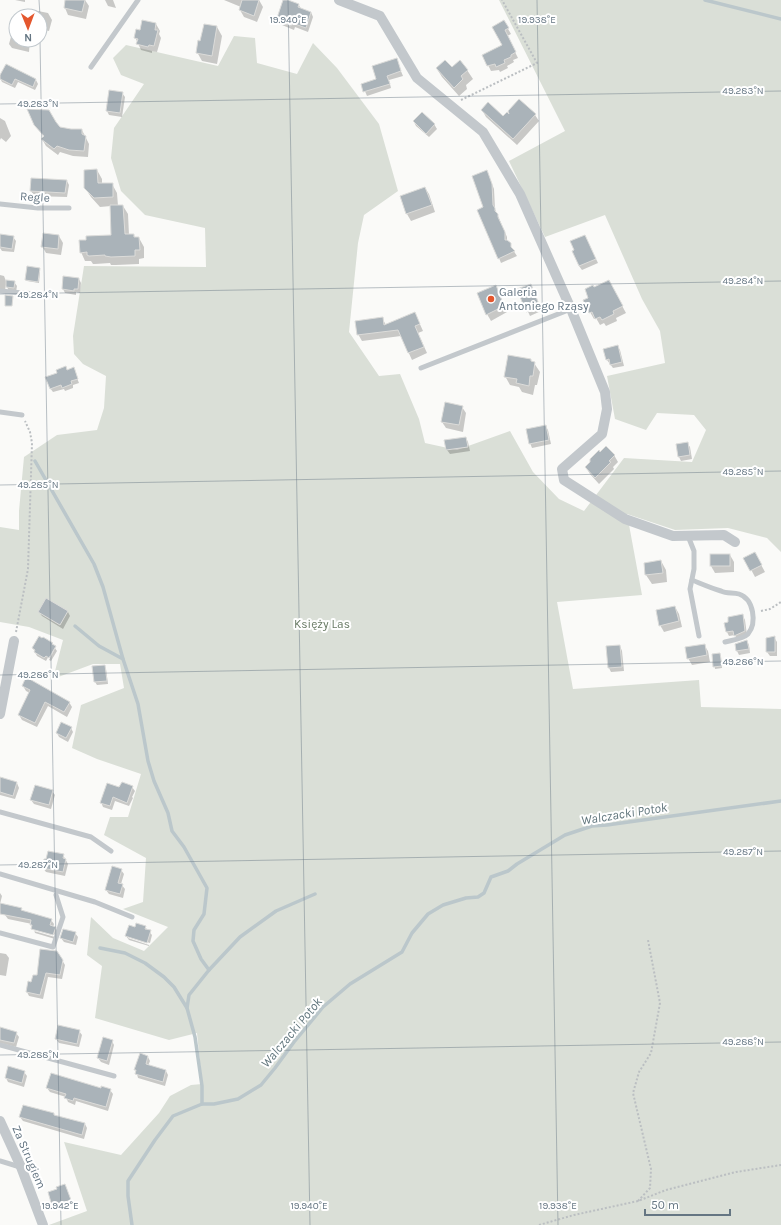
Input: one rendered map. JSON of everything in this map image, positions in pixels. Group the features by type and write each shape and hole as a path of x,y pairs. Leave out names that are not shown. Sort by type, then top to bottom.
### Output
{"street":[{"path":"339,0 380,16 417,78 482,132 520,194 571,309 605,392 607,409 602,434 562,469 564,480 625,519 673,536 724,535 735,542"},
{"path":"0,714 14,641"},
{"name":"Za Strugiem","path":"0,1121 21,1167 43,1225"}],"lane":[{"path":"91,67 138,0"},
{"name":"Regle","path":"0,204 38,208 69,208"},
{"path":"0,292 47,295"},
{"path":"422,368 571,309"},
{"path":"0,412 22,415"},
{"path":"688,536 694,551 694,569 690,589 699,636"},
{"path":"692,580 722,592 740,594 748,601 754,618 749,633 744,637 725,642"},
{"path":"0,812 91,837 112,851"},
{"path":"0,874 95,902 132,917"},
{"path":"0,933 53,947 63,917 56,895"},
{"path":"0,1045 114,1076"},
{"path":"0,1161 21,1167"}],"path":[{"path":"450,105 537,63 502,0"},
{"path":"14,641 28,570 32,481 32,444 28,425 22,415"},
{"path":"753,613 770,609 781,602"},
{"path":"638,1201 650,1188 651,1169 633,1093 639,1072 651,1053 660,1004 648,940"},
{"path":"539,1225 574,1215 638,1201 666,1190 736,1172 781,1165"}],"green space":[{"name":"Księży Las","path":"499,0 781,0 781,552 767,538 728,528 675,530 627,514 642,595 557,602 573,689 699,680 701,707 781,709 781,1225 49,1225 87,1211 64,1142 121,1155 159,1113 170,1096 191,1085 202,1084 197,1033 169,1040 95,1018 102,966 87,955 91,917 113,938 144,951 168,927 123,909 143,902 146,858 104,835 110,817 128,817 141,774 97,759 72,748 81,705 124,688 120,664 93,664 53,679 63,640 29,627 0,622 0,527 19,530 19,511 24,457 57,435 97,430 104,408 106,376 83,364 74,354 73,336 84,266 206,267 205,228 145,215 121,191 111,158 114,128 144,84 121,75 113,58 126,45 218,66 234,36 255,38 257,63 297,74 313,43 337,68 379,124 398,191 364,215 358,243 349,332 379,376 400,374 419,419 425,443 457,450 510,431 533,472 559,499 584,511 624,458 692,462 706,430 694,415 657,413 646,430 615,419 607,376 665,363 660,331 642,299 605,215 545,237 509,161 565,131"}],"building":[{"path":"65,0 85,0 82,12 64,8"},
{"path":"242,0 259,0 254,16 239,10"},
{"path":"283,0 288,0 299,4 298,7 311,12 306,28 292,23 291,26 278,21 279,19 277,18"},
{"path":"142,20 156,23 155,30 158,30 154,46 149,45 148,47 136,44 138,39 134,38 136,29 140,30"},
{"path":"504,20 509,28 505,30 516,52 511,55 511,57 504,60 505,63 496,67 495,64 487,66 482,55 502,45 492,27"},
{"path":"204,24 217,26 212,56 196,53 198,40 200,41"},
{"path":"397,58 401,71 387,76 390,84 363,92 361,84 376,79 372,66"},
{"path":"445,60 452,67 460,60 468,70 461,76 463,79 454,88 436,68"},
{"path":"6,64 36,79 33,87 15,79 12,85 0,79 0,75"},
{"path":"109,90 123,92 120,113 106,111"},
{"path":"519,99 536,114 513,139 481,110 488,102 503,116 507,112 509,114 508,111"},
{"path":"27,109 49,110 60,127 82,129 82,134 86,136 84,151 69,150 57,146 54,149 41,139 44,136 34,125"},
{"path":"422,112 435,124 426,134 413,121"},
{"path":"97,169 98,183 113,183 113,197 94,198 84,188 84,170"},
{"path":"487,170 492,184 493,205 505,232 505,240 511,243 511,247 515,251 498,259 477,210 483,207 472,176"},
{"path":"31,178 67,180 65,193 30,191"},
{"path":"425,187 432,205 406,214 400,196"},
{"path":"110,205 123,205 125,234 134,234 134,237 139,237 140,250 135,250 135,256 89,256 87,255 87,252 80,253 79,240 86,240 86,236 111,235"},
{"path":"43,233 59,235 58,249 41,247"},
{"path":"0,234 14,236 12,249 0,247"},
{"path":"585,235 596,259 579,266 572,251 574,250 570,241"},
{"path":"27,266 40,268 38,282 25,280"},
{"path":"63,276 79,278 78,289 74,289 74,291 62,289"},
{"path":"6,280 15,281 14,288 6,287"},
{"path":"609,280 623,306 613,311 614,314 602,320 600,317 595,319 592,312 589,313 583,300 588,298 585,289 593,285 594,287"},
{"path":"531,284 540,307 526,312 517,289"},
{"name":"Galeria Antoniego Rząsy","path":"496,285 504,306 486,315 477,293"},
{"path":"5,295 13,296 12,306 5,306"},
{"path":"415,312 420,324 415,326 424,347 408,353 398,330 357,335 355,321 383,317 384,325"},
{"path":"618,345 622,362 610,365 609,359 606,360 603,349"},
{"path":"508,355 531,359 531,361 535,362 533,376 530,376 529,386 516,383 517,379 504,377"},
{"path":"66,366 67,370 74,367 78,379 71,381 72,384 62,388 61,385 50,389 45,377 57,373 56,370"},
{"path":"445,402 463,406 459,425 441,422"},
{"path":"546,425 549,440 529,444 526,429"},
{"path":"466,437 468,447 446,450 444,440"},
{"path":"688,442 690,455 678,457 676,444"},
{"path":"606,446 615,455 609,461 611,462 595,478 585,467 590,462 590,459 599,450 600,452"},
{"path":"755,552 762,565 750,571 743,558"},
{"path":"710,554 730,554 730,566 710,566"},
{"path":"661,560 663,573 645,575 644,563"},
{"path":"46,598 68,611 60,625 38,612"},
{"path":"675,606 679,621 659,626 656,610"},
{"path":"743,614 745,631 734,636 733,631 726,632 724,623 728,622 728,617"},
{"path":"39,636 56,646 49,658 46,656 44,658 34,652 35,650 32,648"},
{"path":"775,636 775,652 766,652 766,638"},
{"path":"747,640 749,649 736,651 735,644"},
{"path":"705,644 707,655 687,659 685,647"},
{"path":"620,645 622,667 608,668 606,646"},
{"path":"720,653 722,666 713,667 712,654"},
{"path":"105,665 107,681 94,682 92,666"},
{"path":"26,677 70,702 64,712 45,702 35,723 18,715 30,690 22,686"},
{"path":"61,722 72,727 66,738 56,733"},
{"path":"0,777 17,782 13,796 0,792"},
{"path":"122,782 133,786 127,803 113,797 110,806 100,803 107,783 119,787"},
{"path":"35,785 53,790 49,805 30,800"},
{"path":"48,851 64,854 63,858 66,859 63,872 42,868"},
{"path":"112,866 122,869 118,883 123,884 120,894 105,890"},
{"path":"0,903 22,908 21,910 52,919 50,925 56,927 53,935 31,929 31,920 0,914"},
{"path":"136,923 146,926 145,929 151,930 147,943 125,936 129,925 135,927"},
{"path":"63,929 76,932 73,942 60,938"},
{"path":"40,949 57,951 63,960 60,975 46,973 40,995 26,992 28,981 31,982 33,975 37,975"},
{"path":"58,1025 80,1030 77,1044 55,1039"},
{"path":"0,1027 17,1032 14,1043 0,1040"},
{"path":"103,1037 113,1040 107,1061 97,1058"},
{"path":"140,1053 148,1056 146,1064 166,1070 163,1082 135,1074 136,1070 134,1070"},
{"path":"8,1066 25,1071 22,1083 5,1078"},
{"path":"51,1073 101,1088 101,1086 111,1089 106,1107 74,1098 73,1101 64,1098 66,1094 46,1088"},
{"path":"23,1105 85,1123 82,1135 19,1117"},
{"path":"65,1184 71,1200 52,1206 48,1192"}],"waterway":[{"path":"705,0 781,19"},
{"path":"35,461 94,564 103,587 123,659 138,704 148,761 154,781 168,813 172,831 184,847 207,888 204,914 194,930 193,941 201,959 209,970 189,995 187,1008 195,1037 202,1086 202,1104"},
{"path":"75,626 99,646 123,659"},
{"name":"Walczacki Potok","path":"132,1225 128,1196 128,1181 173,1116 202,1104 214,1104 238,1099 261,1085 323,1007 350,984 402,952 412,933 428,914 443,905 466,898 478,897 484,893 491,877 508,871 565,835 592,826 781,801"},
{"path":"209,970 240,937 276,911 315,894"},
{"path":"100,948 125,953 145,963 164,977 174,987 187,1008"}],"place":[{"name":"Galeria Antoniego Rząsy","path":"491,299"}]}
